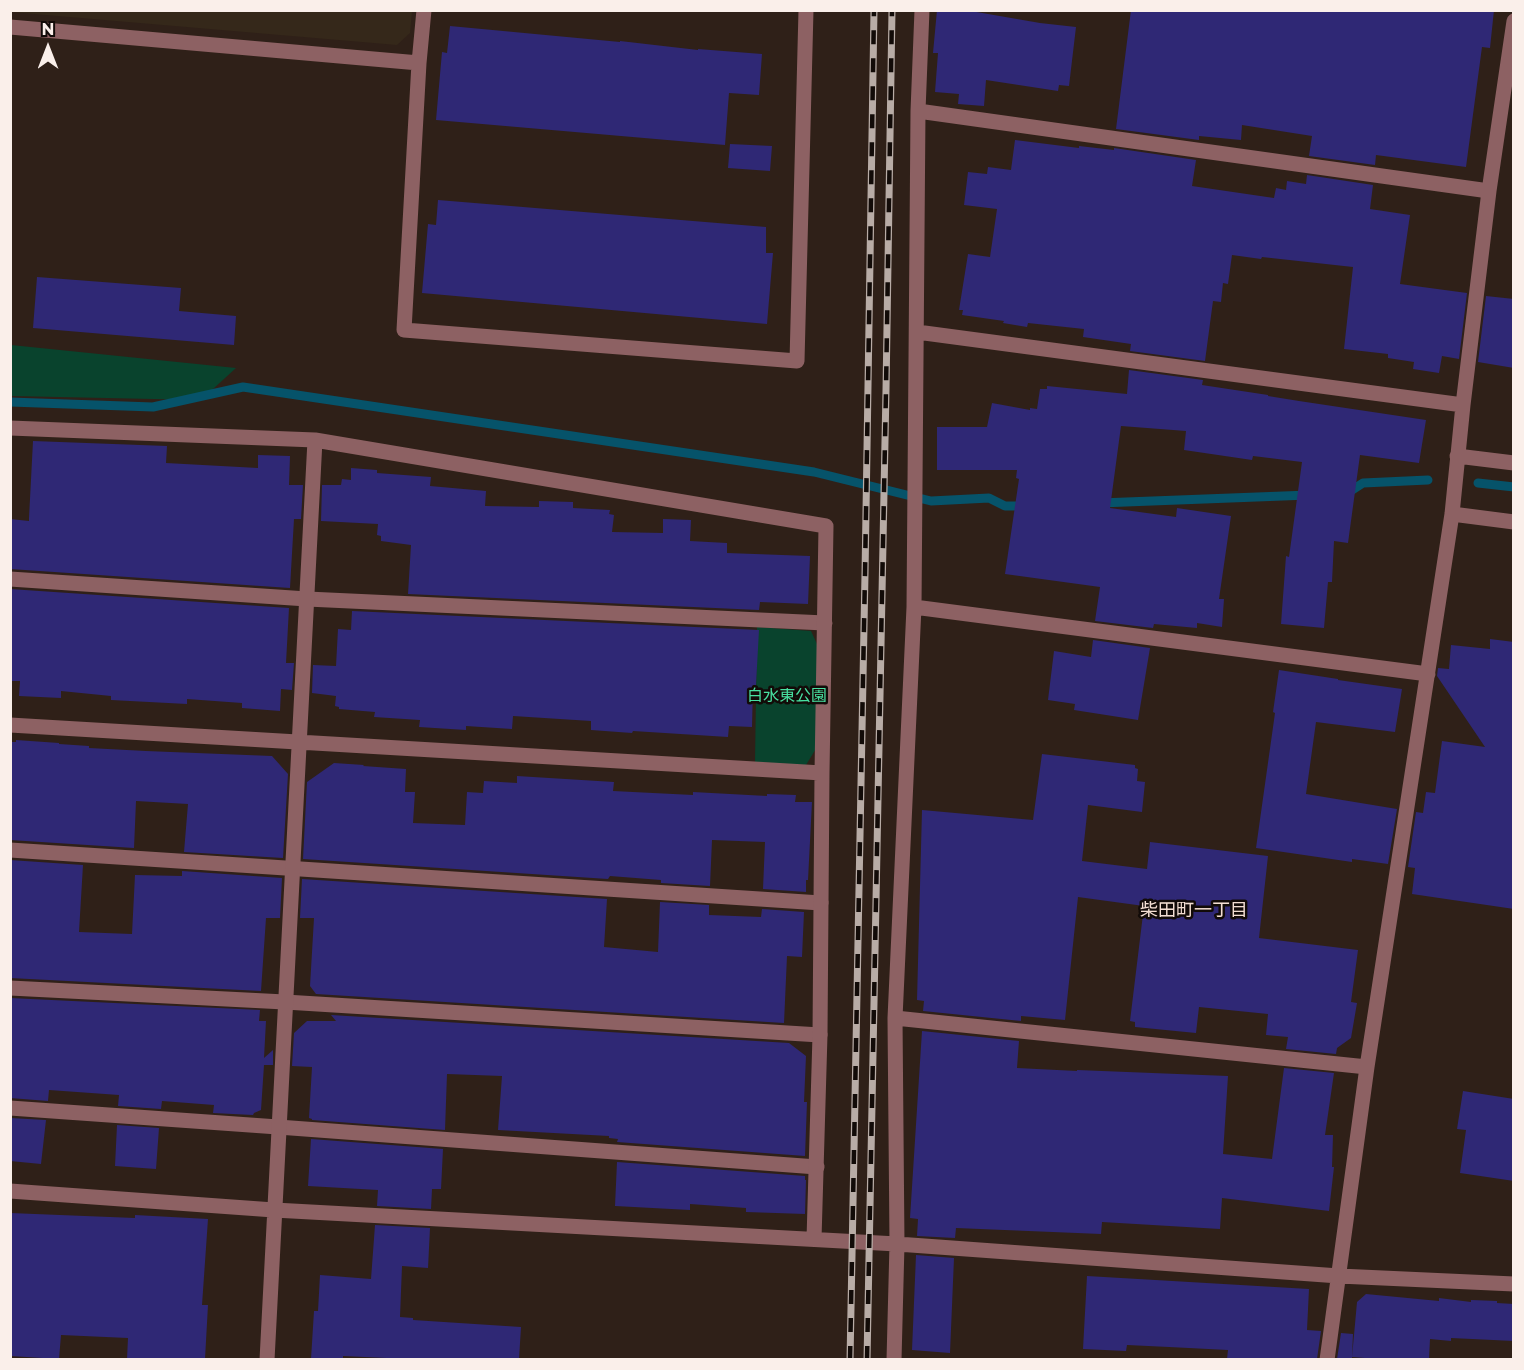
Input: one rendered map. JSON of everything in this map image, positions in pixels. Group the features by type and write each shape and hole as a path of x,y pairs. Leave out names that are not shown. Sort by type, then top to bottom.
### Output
{"street":[{"path":"424,10 404,330 796,361 806,10"},
{"path":"894,1359 897,1244 895,1018 914,606 918,111 922,10"},
{"path":"1327,1359 1367,1067 1452,514 1489,191 1514,21"},
{"path":"10,27 419,63"},
{"path":"918,111 1489,191"},
{"path":"917,332 1463,405"},
{"path":"10,428 315,440 826,526 820,1035 814,1239"},
{"path":"267,1359 315,440"},
{"path":"1457,456 1514,463"},
{"path":"1452,514 1514,522"},
{"path":"10,579 307,599 825,623"},
{"path":"914,606 1428,674"},
{"path":"10,725 822,773"},
{"path":"10,850 821,903"},
{"path":"10,988 285,1002 820,1035"},
{"path":"895,1018 1367,1067"},
{"path":"10,1108 817,1167"},
{"path":"10,1191 274,1210 897,1244 1339,1276 1514,1284"}],"shaded area":[{"path":"10,11 412,11 410,33 397,45"}],"green space":[{"path":"11,345 236,368 201,400 11,396"},
{"name":"白水東公園","path":"757,627 811,631 817,644 817,747 806,765 755,762"}],"building":[{"path":"937,10 965,10 1076,27 1069,86 1059,85 1058,91 986,80 984,106 958,104 959,94 935,92 938,53 933,53"},
{"path":"1131,10 1494,10 1490,48 1482,47 1466,167 1376,155 1375,165 1309,156 1312,136 1242,125 1241,140 1199,136 1199,140 1116,129"},
{"path":"450,26 762,54 759,95 729,93 725,145 436,120 442,52 447,53"},
{"path":"1015,140 1079,148 1079,146 1114,150 1114,148 1196,160 1192,186 1274,198 1276,188 1286,190 1287,181 1306,184 1307,175 1373,185 1370,209 1410,215 1400,284 1467,293 1459,359 1442,356 1439,373 1413,369 1414,362 1388,358 1388,354 1344,349 1353,267 1262,257 1261,259 1232,255 1228,284 1223,283 1221,302 1213,301 1205,361 1130,351 1131,344 1083,337 1084,329 1028,323 1027,327 962,315 963,310 959,310 968,254 990,257 997,209 964,205 968,172 987,174 988,167 1011,170"},
{"path":"730,144 772,146 770,171 728,168"},
{"path":"438,200 766,227 766,253 773,253 767,324 422,293 428,224 436,225"},
{"path":"37,277 181,288 179,311 236,316 234,345 33,328"},
{"path":"1486,296 1514,299 1514,368 1478,362"},
{"path":"1129,370 1203,380 1202,385 1426,420 1419,463 1360,455 1348,543 1334,541 1332,582 1328,582 1324,628 1281,624 1286,556 1289,557 1302,462 1253,456 1252,460 1184,450 1186,431 1121,426 1110,508 1176,517 1177,508 1231,516 1219,599 1224,599 1222,627 1197,623 1197,628 1154,624 1153,628 1095,621 1100,587 1005,574 1019,479 1016,478 1017,470 937,470 937,427 987,427 992,403 1030,410 1030,408 1037,409 1040,389 1047,389 1047,386 1127,394"},
{"path":"33,441 167,446 166,463 258,468 258,455 290,456 289,485 303,485 301,519 294,519 290,588 10,569 10,519 29,521"},
{"path":"351,468 377,470 377,473 431,477 430,486 486,491 485,506 539,507 539,501 573,502 573,508 610,510 609,514 614,515 612,532 663,533 663,519 691,520 690,541 727,543 727,553 810,556 808,604 760,602 759,610 408,594 411,545 381,541 381,536 377,535 378,524 321,521 322,485 341,485 342,479 351,480"},
{"path":"10,589 289,608 286,663 294,663 292,690 281,689 280,711 242,708 242,703 187,699 187,704 111,700 111,696 61,691 61,698 19,696 20,681 10,681"},
{"path":"352,611 759,630 756,685 753,685 752,727 729,726 728,737 633,731 632,733 591,730 591,721 513,716 512,729 466,726 466,730 419,727 420,720 374,717 375,712 339,709 335,706 336,696 312,693 313,665 336,666 338,629 351,630"},
{"path":"1490,639 1514,642 1514,909 1412,894 1415,868 1408,867 1416,812 1423,813 1426,792 1435,793 1442,741 1485,747 1437,676 1438,668 1449,669 1451,645 1490,649"},
{"path":"1093,640 1150,648 1138,720 1074,710 1075,704 1048,700 1054,651 1091,657"},
{"path":"1279,670 1402,689 1395,732 1316,722 1306,794 1397,809 1388,864 1352,859 1352,862 1256,848"},
{"path":"16,740 89,746 89,748 272,756 288,774 283,858 184,852 188,804 136,801 134,848 10,840 10,742 16,742"},
{"path":"1042,754 1135,765 1138,769 1137,781 1145,782 1142,812 1088,805 1082,861 1147,869 1150,842 1268,856 1259,938 1358,950 1351,1002 1357,1003 1351,1038 1337,1048 1336,1054 1286,1049 1288,1037 1266,1035 1268,1014 1199,1007 1196,1033 1135,1027 1135,1022 1130,1021 1144,906 1078,897 1065,1020 1021,1016 1021,1021 923,1011 924,1001 917,1000 922,810 1033,820"},
{"path":"334,763 406,769 405,792 415,792 413,823 465,825 467,792 483,793 484,781 517,783 517,776 614,782 613,791 693,795 693,792 767,796 767,794 796,795 795,802 812,802 806,892 763,889 765,842 712,840 710,886 661,883 661,880 610,876 608,879 303,859 307,782"},
{"path":"10,860 83,865 79,932 132,934 135,875 182,876 182,871 282,878 280,918 266,918 261,991 10,978"},
{"path":"302,879 607,899 604,947 658,952 660,902 709,905 709,915 761,917 762,909 804,912 802,957 787,956 784,1023 316,994 310,986 314,918 300,918"},
{"path":"10,998 260,1010 259,1021 266,1021 264,1058 273,1050 273,1065 264,1065 261,1110 253,1115 213,1113 214,1105 162,1101 161,1109 118,1106 119,1095 49,1090 48,1101 10,1098"},
{"path":"331,1015 789,1043 806,1056 805,1156 617,1142 618,1139 609,1138 609,1136 498,1130 502,1076 447,1074 445,1130 312,1120 309,1118 312,1067 292,1066 294,1033 307,1021 336,1021"},
{"path":"922,1031 1019,1041 1017,1068 1228,1076 1223,1154 1272,1159 1284,1068 1334,1073 1325,1135 1333,1135 1332,1167 1334,1167 1329,1211 1222,1198 1220,1229 1102,1222 1101,1234 956,1228 955,1238 917,1236 918,1219 910,1218"},
{"path":"1463,1091 1514,1099 1514,1181 1460,1173 1466,1130 1457,1129"},
{"path":"10,1118 46,1120 41,1164 10,1161"},
{"path":"117,1125 159,1128 156,1169 115,1166"},
{"path":"311,1139 443,1149 441,1189 432,1189 431,1209 377,1206 378,1190 308,1186"},
{"path":"617,1162 805,1176 805,1214 746,1212 746,1208 690,1204 690,1210 615,1206"},
{"path":"10,1213 208,1219 202,1305 208,1305 205,1359 127,1359 128,1338 61,1335 59,1359 10,1356"},
{"path":"375,1225 430,1228 428,1268 402,1266 400,1317 413,1318 413,1320 521,1327 519,1359 408,1359 343,1356 343,1359 311,1359 314,1311 318,1311 320,1275 371,1279"},
{"path":"916,1255 954,1258 950,1353 912,1350"},
{"path":"1087,1276 1309,1289 1307,1330 1321,1331 1317,1359 1227,1359 1228,1350 1127,1345 1126,1351 1083,1349"},
{"path":"1366,1294 1439,1301 1439,1298 1514,1304 1514,1341 1430,1339 1429,1359 1352,1357 1357,1302"},
{"path":"1341,1333 1353,1334 1352,1359 1337,1359"}],"waterway":[{"path":"10,402 153,407 243,387 814,472 931,501 989,498 1005,506 1027,506"},
{"path":"1346,494 1363,483 1428,480"},
{"path":"1478,483 1514,487"},
{"path":"1100,503 1309,495"}],"railway":[{"path":"850,1360 874,10"},
{"path":"867,1360 892,10"}],"district":[{"name":"柴田町一丁目","path":"1194,911"}]}
